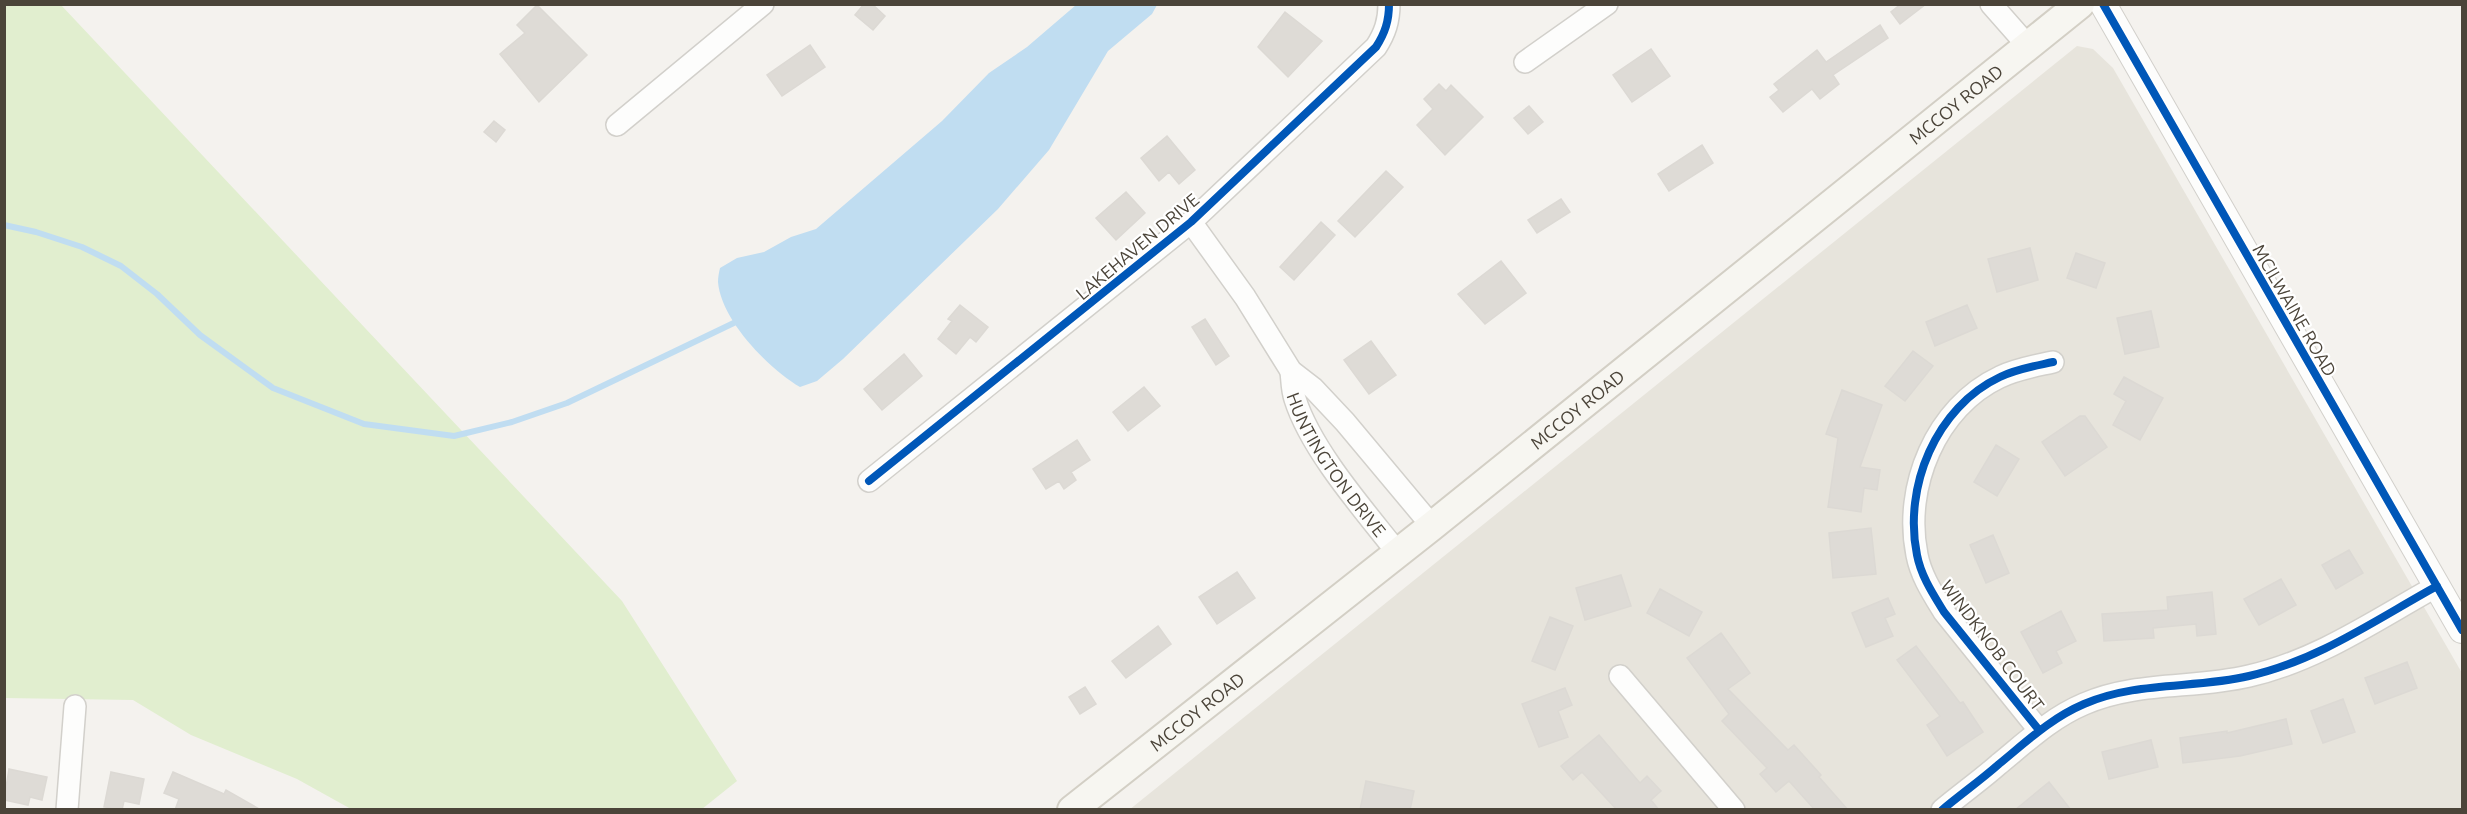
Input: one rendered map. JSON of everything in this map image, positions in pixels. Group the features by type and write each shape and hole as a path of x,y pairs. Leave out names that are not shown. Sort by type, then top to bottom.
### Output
{"main road":[{"name":"MCCOY ROAD","path":"1072,810 1432,526 2080,4"}],"street":[{"path":"618,125 764,4"},
{"name":"LAKEHAVEN DRIVE","path":"869,481 1191,222 1376,47 1385,32 1389,4"},
{"path":"1525,62 1607,4"},
{"path":"1991,4 2028,46"},
{"name":"MCILWAINE ROAD","path":"2103,4 2463,630"},
{"name":"HUNTINGTON DRIVE","path":"1191,222 1245,297 1291,371 1313,388 1345,422 1432,526"},
{"name":"WINDKNOB COURT","path":"2039,730 1944,612 1933,594 1917,556 1914,534 1916,496 1924,461 1931,446 1959,408 1999,377 2052,362"},
{"name":"HUNTINGTON DRIVE","path":"1291,371 1294,398 1315,439 1348,490 1397,552"},
{"path":"1943,809 2039,730 2083,704 2110,694 2215,682 2248,677 2282,668 2320,651 2437,586"},
{"path":"1620,676 1734,810"},
{"path":"67,810 75,706"}],"shaded area":[{"path":"2077,46 2093,49 2113,68 2462,673 2462,809 1129,810"}],"green space":[{"path":"5,5 61,5 622,601 737,781 702,809 351,809 297,779 191,735 133,700 5,698"}],"water":[{"path":"1076,5 1157,5 1152,14 1108,51 1049,150 998,209 843,359 817,381 800,387 788,379 761,356 737,327 721,297 718,282 720,268 737,258 764,252 791,237 816,229 942,121 989,73 1027,47"}],"building":[{"path":"864,4 872,4 885,16 873,30 855,15"},
{"path":"1901,4 1926,4 1900,24 1891,12"},
{"path":"537,5 587,55 539,102 500,54 525,33 517,25"},
{"path":"1285,12 1322,41 1288,77 1258,47"},
{"path":"1880,25 1888,38 1833,75 1839,84 1820,99 1812,89 1783,112 1770,97 1779,90 1774,84 1817,50 1826,62"},
{"path":"810,45 825,67 782,96 767,75"},
{"path":"1651,49 1670,76 1632,102 1613,75"},
{"path":"1439,84 1446,91 1451,85 1483,117 1445,155 1417,125 1433,109 1424,99"},
{"path":"1529,106 1543,122 1528,134 1514,118"},
{"path":"494,121 505,130 496,142 484,132"},
{"path":"1167,136 1195,170 1179,184 1169,172 1159,181 1141,158"},
{"path":"1702,145 1713,163 1669,191 1658,174"},
{"path":"1386,171 1403,187 1355,237 1338,221"},
{"path":"1126,192 1145,213 1116,240 1096,218"},
{"path":"1561,199 1570,212 1537,233 1528,220"},
{"path":"1321,222 1335,235 1294,280 1280,267"},
{"path":"2030,248 2038,280 1997,292 1988,259"},
{"path":"2076,253 2105,263 2096,288 2067,278"},
{"path":"1501,261 1526,293 1485,324 1458,294"},
{"path":"960,305 988,327 976,342 970,337 956,354 938,339 952,321 948,319"},
{"path":"1967,305 1977,328 1935,346 1926,322"},
{"path":"2151,311 2159,347 2125,354 2117,318"},
{"path":"1205,319 1229,356 1216,365 1192,327"},
{"path":"1371,341 1396,375 1369,394 1344,360"},
{"path":"1913,351 1933,366 1905,401 1885,386"},
{"path":"904,354 922,376 882,410 864,389"},
{"path":"2124,377 2163,398 2140,440 2113,425 2126,401 2114,394"},
{"path":"1144,387 1160,406 1128,431 1113,412"},
{"path":"1842,390 1882,405 1860,467 1880,470 1877,490 1864,488 1861,512 1828,507 1838,438 1826,434"},
{"path":"2080,416 2085,416 2107,447 2065,476 2042,442"},
{"path":"1077,440 1090,460 1071,472 1076,480 1064,489 1059,481 1046,489 1033,469"},
{"path":"1996,445 2019,459 1997,496 1974,482"},
{"path":"1871,528 1876,574 1833,578 1829,533"},
{"path":"1993,535 2009,573 1986,583 1970,545"},
{"path":"2349,550 2363,573 2336,589 2322,565"},
{"path":"1237,572 1255,598 1217,624 1199,597"},
{"path":"1621,575 1631,606 1585,620 1576,588"},
{"path":"2281,579 2296,605 2259,625 2244,599"},
{"path":"1660,589 1702,612 1689,636 1647,613"},
{"path":"2212,592 2216,634 2197,636 2196,624 2153,628 2154,638 2104,641 2102,614 2168,610 2167,597"},
{"path":"1888,598 1895,614 1885,618 1893,636 1866,647 1852,613"},
{"path":"2061,611 2076,641 2056,651 2062,663 2043,673 2021,632"},
{"path":"1550,617 1573,626 1555,670 1532,661"},
{"path":"1158,626 1171,644 1126,678 1112,661"},
{"path":"1721,633 1750,673 1728,689 1788,750 1794,745 1848,810 1815,810 1789,781 1776,792 1760,774 1767,768 1722,721 1729,714 1687,658"},
{"path":"1916,646 1960,703 1963,702 1983,732 1947,756 1927,725 1940,716 1897,660"},
{"path":"2407,662 2417,688 2375,704 2365,678"},
{"path":"1085,687 1096,704 1080,714 1069,697"},
{"path":"1565,688 1572,705 1558,711 1568,737 1539,747 1522,704"},
{"path":"2343,699 2355,732 2323,743 2311,711"},
{"path":"2286,719 2292,744 2240,756 2183,763 2180,738 2227,731 2227,733"},
{"path":"1599,735 1640,783 1647,776 1661,791 1651,800 1659,810 1617,810 1582,772 1573,780 1561,766"},
{"path":"2151,740 2158,767 2109,779 2102,752"},
{"path":"9,769 47,777 42,800 30,797 28,805 4,800"},
{"path":"111,772 144,779 139,804 124,801 122,810 104,807"},
{"path":"173,772 224,794 226,790 261,810 175,810 179,799 164,793"},
{"path":"1366,781 1414,791 1410,810 1360,810"},
{"path":"2049,782 2071,810 2015,810"}],"waterway":[{"path":"4,225 36,232 82,247 121,266 157,294 200,335 273,388 364,424 454,436 512,422 567,403 740,320"}],"cycle path":[{"path":"869,481 1191,222 1376,47 1386,27 1389,4"},
{"path":"2103,4 2462,630"},
{"path":"2039,730 1944,612 1921,570 1914,529 1915,503 1920,477 1929,452 1942,429 1958,408 1977,390 2000,377 2053,362"},
{"path":"1942,810 2039,731 2084,704 2145,688 2229,680 2274,669 2323,650 2437,586"}]}
